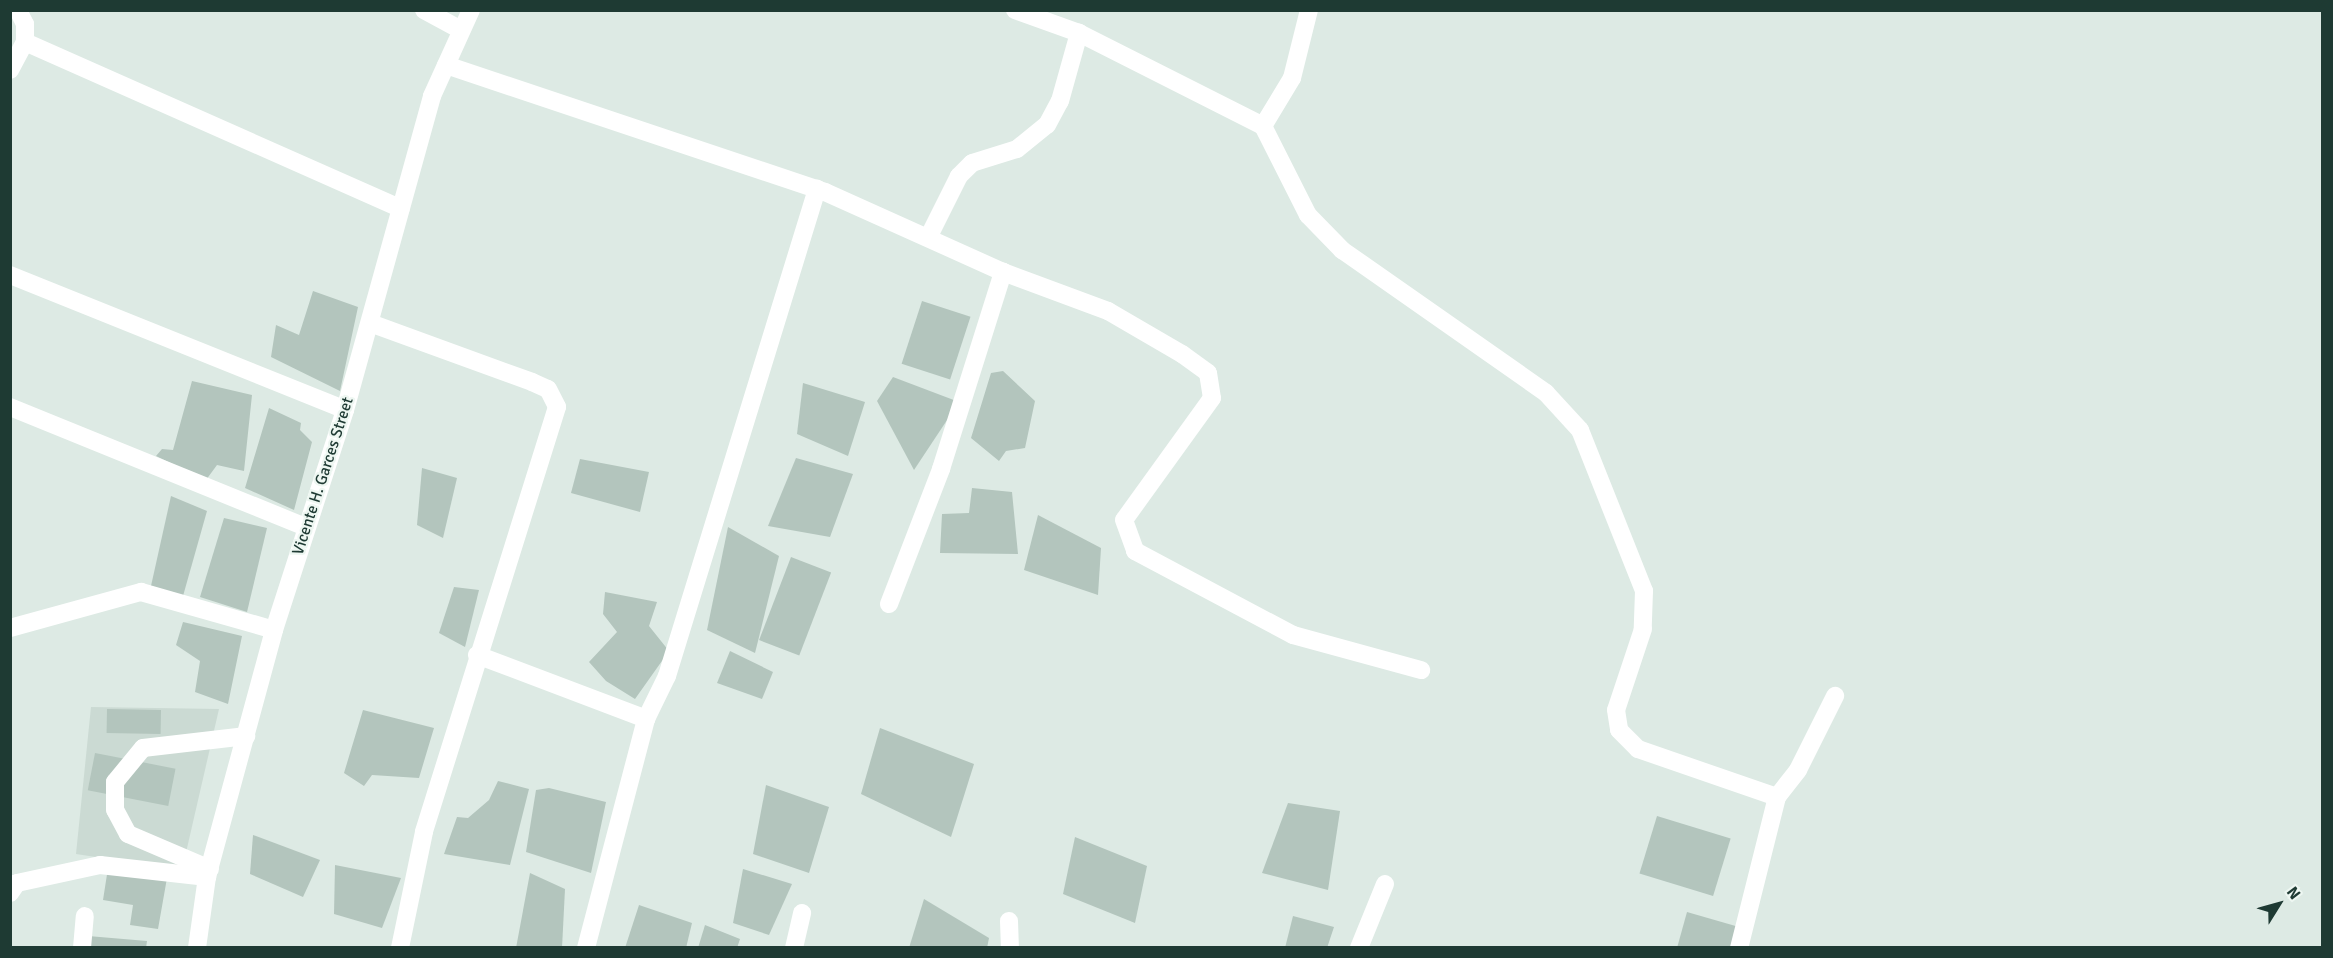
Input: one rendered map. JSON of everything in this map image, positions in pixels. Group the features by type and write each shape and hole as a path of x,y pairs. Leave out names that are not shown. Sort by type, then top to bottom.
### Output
{"street":[{"path":"10,70 25,42 25,24 18,10"},
{"path":"424,10 461,30"},
{"name":"Vicente H. Garces Street","path":"197,948 208,873 274,630 345,410 432,96 471,10"},
{"path":"1015,10 1079,33 1263,126 1308,215 1342,250 1537,387 1580,430 1644,591 1643,629 1616,710 1626,741 1777,797"},
{"path":"1263,126 1292,78 1309,10"},
{"path":"929,236 959,176 972,163 1017,149 1047,125 1060,101 1079,33"},
{"path":"25,42 401,209"},
{"path":"446,65 818,189 929,236 1003,273 1108,311 1208,373 1212,398 1124,520 1135,551 1293,635 1421,670"},
{"path":"586,948 646,719 667,676 818,189"},
{"path":"889,604 941,469 1003,273"},
{"path":"10,275 345,410"},
{"path":"370,323 532,381 548,389 557,407 477,655 424,832 399,948"},
{"path":"10,407 306,527"},
{"path":"10,628 141,592 274,630"},
{"path":"477,655 646,719"},
{"path":"1739,948 1777,797 1798,770 1835,696"},
{"path":"208,873 128,834 115,810 115,782 130,757 143,748 246,736"},
{"path":"10,893 17,883 100,865 208,873"},
{"path":"1359,948 1385,884"},
{"path":"794,948 802,912"},
{"path":"82,948 85,916"},
{"path":"1010,921 1010,948"}],"shaded area":[{"path":"91,707 219,709 182,870 76,854"}],"building":[{"path":"313,291 358,307 340,391 271,357 276,325 299,335"},
{"path":"922,301 971,317 950,380 902,364"},
{"path":"1003,371 1035,401 1025,448 1006,451 999,461 971,438 991,373"},
{"path":"893,377 959,402 914,470 877,401"},
{"path":"192,381 252,395 244,471 217,465 206,480 156,456 162,449 173,450"},
{"path":"803,383 865,402 848,456 797,434"},
{"path":"269,408 301,423 300,430 312,442 294,510 245,488"},
{"path":"796,458 853,474 830,537 768,526"},
{"path":"580,459 649,472 640,512 571,493"},
{"path":"422,468 457,478 443,538 417,525"},
{"path":"972,488 1012,492 1018,554 940,553 942,514 969,513"},
{"path":"171,496 207,511 183,596 151,586"},
{"path":"1038,515 1101,548 1098,595 1024,570"},
{"path":"224,518 267,528 247,612 200,597"},
{"path":"728,527 779,556 755,653 707,630"},
{"path":"791,557 831,572 799,655 759,640"},
{"path":"454,587 479,590 465,647 439,633"},
{"path":"605,592 657,602 649,626 669,651 635,699 606,681 589,662 617,632 603,614"},
{"path":"183,622 242,636 228,704 195,692 200,661 176,645"},
{"path":"730,651 773,672 762,699 717,683"},
{"path":"107,709 161,710 161,734 107,733"},
{"path":"363,710 434,728 419,778 372,775 364,786 344,773"},
{"path":"880,728 974,764 951,837 861,794"},
{"path":"95,753 175,769 168,806 88,790"},
{"path":"498,781 529,789 510,865 444,854 457,817 468,818 489,800"},
{"path":"766,785 829,807 809,873 753,854"},
{"path":"549,788 606,802 591,873 526,852 536,790"},
{"path":"1288,803 1340,811 1328,890 1262,873"},
{"path":"1657,816 1731,839 1713,896 1639,873"},
{"path":"253,835 320,860 303,897 250,874"},
{"path":"1075,837 1147,866 1135,923 1063,894"},
{"path":"335,865 401,878 382,928 334,914"},
{"path":"108,868 167,878 158,929 130,925 133,905 103,900"},
{"path":"743,869 792,884 769,935 733,923"},
{"path":"530,873 565,889 562,948 516,948"},
{"path":"924,899 989,938 987,948 909,948"},
{"path":"639,905 692,923 686,948 625,948"},
{"path":"1687,912 1739,927 1733,948 1677,948"},
{"path":"1293,916 1334,927 1327,948 1285,948"},
{"path":"705,925 740,939 737,948 698,948"},
{"path":"88,936 147,941 146,948 87,948"}]}
